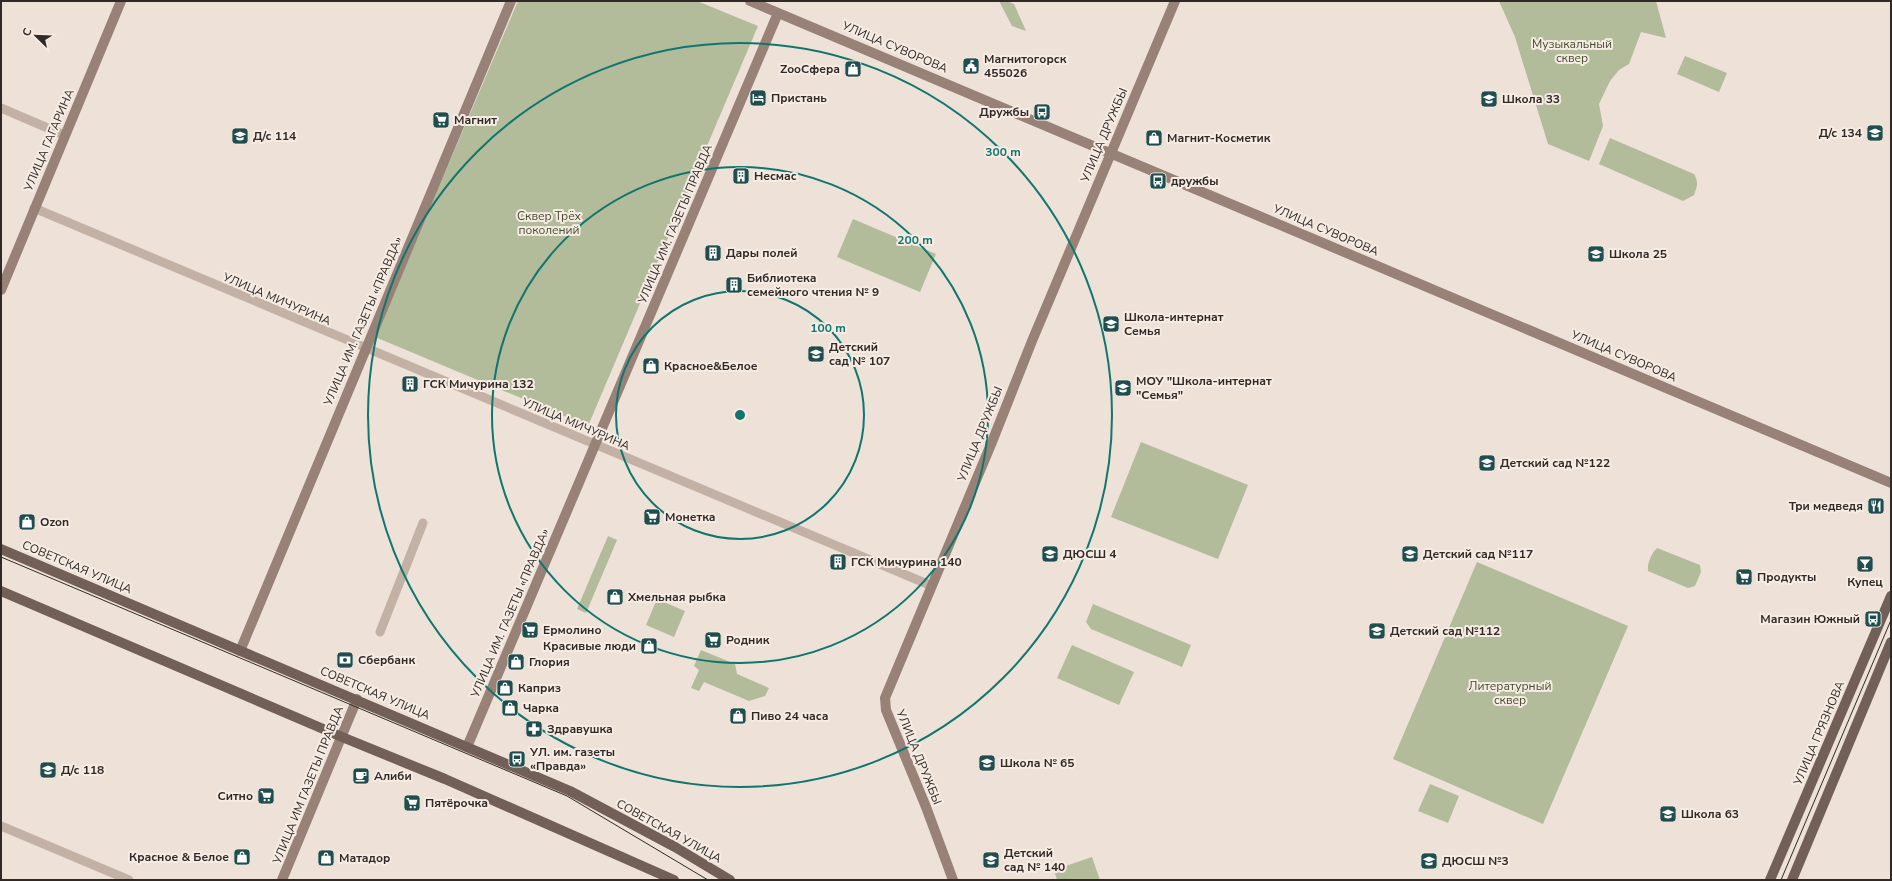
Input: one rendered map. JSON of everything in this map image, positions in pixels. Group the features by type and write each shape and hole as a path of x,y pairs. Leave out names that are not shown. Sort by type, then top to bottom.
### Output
{"main road":[{"name":"СОВЕТСКАЯ УЛИЦА","path":"1,549 357,699 581,796 675,847 730,880"},
{"path":"1,591 342,737 445,779 674,880"},
{"name":"УЛИЦА ГРЯЗНОВА","path":"1770,880 1891,596"},
{"path":"1792,880 1891,642"}],"street":[{"name":"УЛИЦА ГАГАРИНА","path":"1,290 64,135 121,1"},
{"name":"УЛИЦА ИМ. ГАЗЕТЫ «ПРАВДА»","path":"240,651 511,1"},
{"name":"УЛИЦА СУВОРОВА","path":"750,1 1891,483"},
{"name":"УЛИЦА ДРУЖБЫ","path":"953,880 926,807 886,710 885,698 1175,1"},
{"name":"УЛИЦА ИМ. ГАЗЕТЫ ПРАВДА","path":"596,445 778,13"},
{"path":"1,108 64,135"},
{"name":"УЛИЦА МИЧУРИНА","path":"34,208 932,586"},
{"name":"УЛИЦА ИМ. ГАЗЕТЫ «ПРАВДА»","path":"467,747 596,445"},
{"path":"380,632 423,523"},
{"name":"УЛИЦА ИМ ГАЗЕТЫ ПРАВДА","path":"282,880 357,699"},
{"path":"1,826 129,880"}],"green space":[{"name":"Сквер Трёх поколений","path":"518,1 697,1 758,26 588,426 375,337"},
{"path":"999,1 1007,1 1014,4 1026,31 1012,26"},
{"name":"Музыкальный сквер","path":"1499,1 1656,1 1666,38 1641,32 1629,64 1619,70 1610,81 1599,104 1603,126 1589,161 1548,144 1515,37"},
{"path":"1685,56 1727,73 1719,92 1677,74"},
{"path":"1610,138 1694,174 1697,184 1694,195 1683,201 1599,164"},
{"path":"853,219 936,254 920,292 837,257"},
{"path":"1141,442 1248,485 1218,559 1111,517"},
{"path":"608,536 617,540 586,613 577,609"},
{"path":"1657,548 1700,565 1701,572 1695,586 1688,588 1648,571 1650,558"},
{"name":"Литературный сквер","path":"1477,562 1628,626 1543,824 1393,759"},
{"path":"657,599 685,611 674,637 646,625"},
{"path":"1093,604 1191,645 1182,667 1091,629 1086,622"},
{"path":"1072,645 1134,672 1119,705 1057,678"},
{"path":"701,650 735,664 737,674 769,688 765,696 749,701 704,682 699,691 691,688 699,670 694,666"},
{"path":"1430,784 1459,796 1448,823 1418,811"},
{"path":"1092,857 1100,880 1057,880 1054,870"}],"tram line":[{"path":"1,557 567,796 708,880"},
{"path":"1781,880 1891,620"}],"place":[{"name":"Магнитогорск 455026","path":"971,66"},
{"name":"ZooСфера","path":"853,69"},
{"name":"Пристань","path":"758,98"},
{"name":"Школа 33","path":"1489,99"},
{"name":"Дружбы","path":"1042,112"},
{"name":"Магнит","path":"441,120"},
{"name":"Д/с 134","path":"1875,133"},
{"name":"Д/с 114","path":"240,136"},
{"name":"Магнит-Косметик","path":"1154,138"},
{"name":"Несмас","path":"741,176"},
{"name":"дружбы","path":"1158,181"},
{"name":"Дары полей","path":"713,253"},
{"name":"Школа 25","path":"1596,254"},
{"name":"Библиотека семейного чтения № 9","path":"734,285"},
{"name":"Школа-интернат Семья","path":"1111,324"},
{"name":"Детский сад № 107","path":"816,354"},
{"name":"Красное&Белое","path":"651,366"},
{"name":"ГСК Мичурина 132","path":"410,384"},
{"name":"МОУ \"Школа-интернат \"Семья\"","path":"1123,388"},
{"name":"Детский сад №122","path":"1487,463"},
{"name":"Три медведя","path":"1876,506"},
{"name":"Монетка","path":"652,517"},
{"name":"Ozon","path":"27,522"},
{"name":"ДЮСШ 4","path":"1050,554"},
{"name":"Детский сад №117","path":"1410,554"},
{"name":"ГСК Мичурина 140","path":"838,562"},
{"name":"Купец","path":"1865,564"},
{"name":"Продукты","path":"1744,577"},
{"name":"Хмельная рыбка","path":"615,597"},
{"name":"Магазин Южный","path":"1873,619"},
{"name":"Ермолино","path":"530,630"},
{"name":"Детский сад №112","path":"1377,631"},
{"name":"Родник","path":"713,640"},
{"name":"Красивые люди","path":"649,646"},
{"name":"Сбербанк","path":"345,660"},
{"name":"Глория","path":"516,662"},
{"name":"Каприз","path":"505,688"},
{"name":"Чарка","path":"510,708"},
{"name":"Пиво 24 часа","path":"738,716"},
{"name":"Здравушка","path":"534,729"},
{"name":"УЛ. им. газеты «Правда»","path":"517,759"},
{"name":"Школа № 65","path":"987,763"},
{"name":"Д/с 118","path":"48,770"},
{"name":"Алиби","path":"361,776"},
{"name":"Ситно","path":"266,796"},
{"name":"Пятёрочка","path":"412,803"},
{"name":"Школа 63","path":"1668,814"},
{"name":"Красное & Белое","path":"242,857"},
{"name":"Матадор","path":"326,858"},
{"name":"Детский сад № 140","path":"991,860"},
{"name":"ДЮСШ №3","path":"1429,861"}]}
